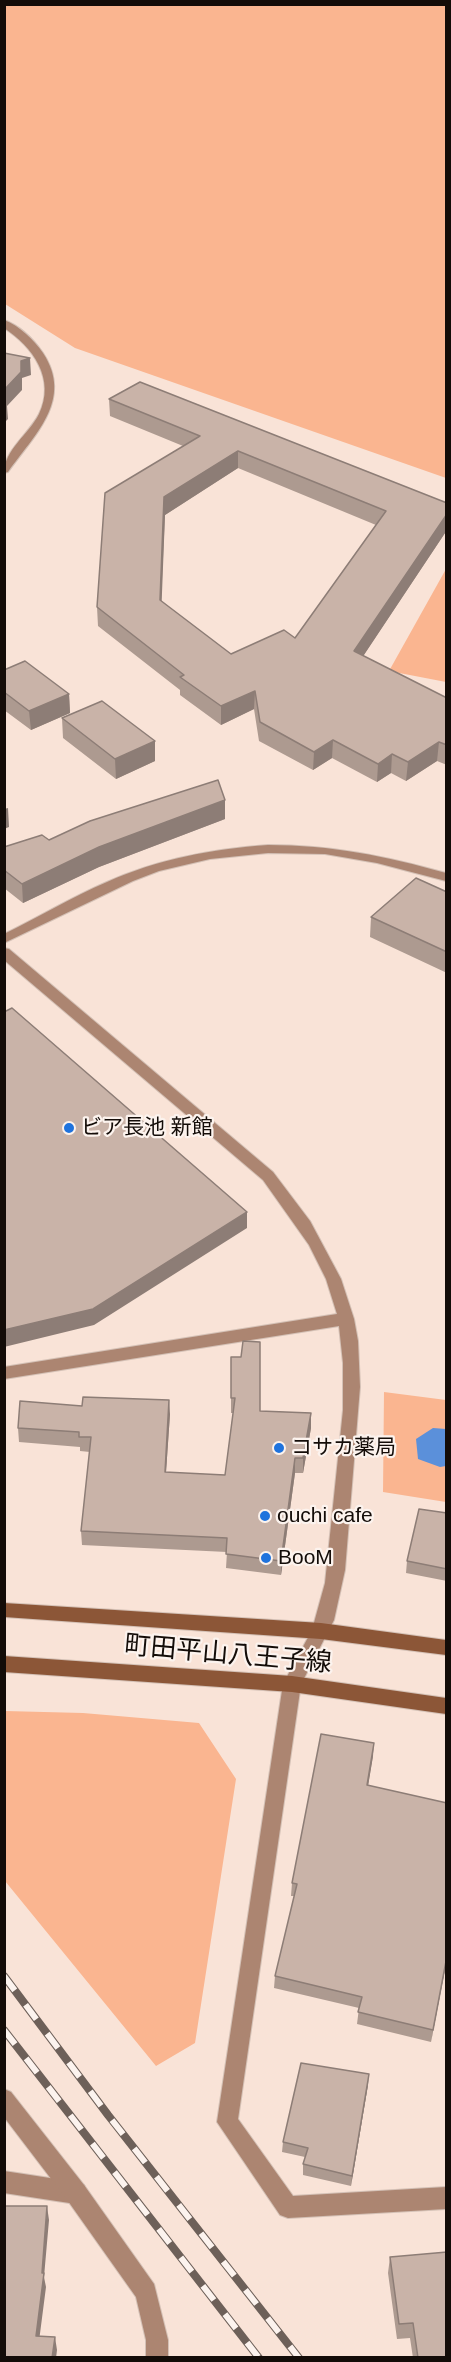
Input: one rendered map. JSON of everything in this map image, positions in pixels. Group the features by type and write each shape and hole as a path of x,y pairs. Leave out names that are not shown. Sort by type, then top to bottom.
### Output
{"main road":[{"name":"町田平山八王子線","path":"4,1610 321,1631 447,1648"},
{"name":"町田平山八王子線","path":"4,1664 292,1684 447,1706"}],"street":[{"path":"4,323 31,342 47,365 50,395 44,415 4,470"},
{"path":"4,333 15,329"},
{"path":"4,939 127,878 191,859 224,853 275,849 339,852 369,856 447,877"},
{"path":"4,952 268,1176 313,1236 330,1272 346,1319 351,1373 334,1587 321,1631 292,1684 227,2122 288,2207 447,2199"},
{"path":"4,1374 346,1319"},
{"path":"4,2099 76,2193 146,2292 154,2352"},
{"path":"4,2182 76,2193"}],"shaded area":[{"path":"4,5 446,5 446,478 75,348 5,304"},
{"path":"446,569 446,682 389,671"},
{"path":"384,1392 446,1400 446,1502 383,1492"},
{"path":"5,1711 83,1713 199,1723 236,1779 195,2043 156,2066 5,1881"}],"water":[{"path":"433,1428 446,1429 446,1466 440,1467 418,1459 416,1439"}],"building":[{"path":"4,353 30,358 21,361 21,372 4,390"},
{"path":"140,382 447,503 447,514 354,651 447,698 447,745 439,742 408,762 392,754 378,764 333,740 314,752 260,722 255,691 221,706 180,677 184,675 97,607 105,493 200,436 109,399","holes":["238,451 386,511 295,638 284,630 231,654 160,600 164,497"]},
{"path":"25,661 69,694 29,711 4,692 4,670"},
{"path":"102,701 155,741 115,759 62,718"},
{"path":"218,780 225,800 99,847 22,884 4,870 4,847 42,835 49,840 90,821"},
{"path":"416,878 447,892 447,952 371,917"},
{"name":"ビア長池 新館","path":"12,1008 247,1212 93,1309 4,1330 4,1012"},
{"path":"243,1341 260,1342 260,1411 311,1413 303,1458 295,1458 281,1561 226,1554 227,1538 81,1531 91,1437 79,1437 79,1432 18,1428 20,1401 82,1406 83,1397 169,1400 165,1472 225,1475 235,1398 231,1398 231,1357 241,1357"},
{"path":"419,1509 447,1513 447,1569 407,1561"},
{"path":"321,1734 374,1743 367,1785 447,1803 447,1956 433,2030 358,2012 362,1997 275,1976 297,1884 292,1883"},
{"path":"301,2063 369,2074 352,2176 303,2164 308,2148 283,2142"},
{"path":"4,2206 47,2206 42,2273 44,2273 36,2336 55,2337 52,2358 4,2358"},
{"path":"447,2252 447,2358 418,2358 413,2323 399,2324 390,2257"}],"railway":[{"path":"4,1976 108,2115 299,2358"},
{"path":"4,2030 259,2358"}],"place":[{"name":"ビア長池 新館","path":"69,1128"},
{"name":"コサカ薬局","path":"279,1448"},
{"name":"ouchi cafe","path":"265,1516"},
{"name":"BooM","path":"266,1558"}]}
